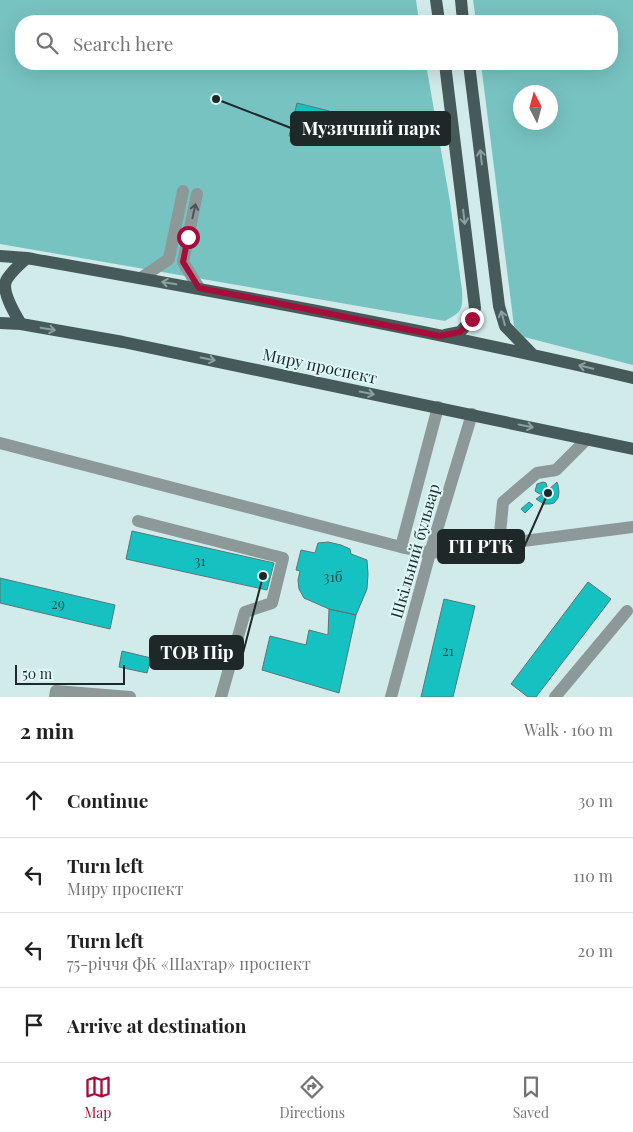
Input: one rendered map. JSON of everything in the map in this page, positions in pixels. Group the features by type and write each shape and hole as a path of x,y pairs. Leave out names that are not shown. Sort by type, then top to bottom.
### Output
{"main road":[{"path":"436,0 438,15"},
{"path":"460,0 462,15"},
{"path":"440,336 460,332 472,319 475,308 446,70"},
{"path":"470,70 499,306 505,326 534,354"},
{"path":"0,256 27,258 262,300 534,354 633,378"},
{"path":"20,324 5,289 6,280 27,258"},
{"name":"Миру проспект","path":"0,323 20,324 123,342 633,449"}],"street":[{"path":"141,278 169,259 183,192"},
{"path":"198,194 183,262 199,288"},
{"path":"401,547 438,407"},
{"name":"Шкільний бульвар","path":"391,697 430,553 472,414"},
{"path":"499,544 503,502 537,473 556,470 587,440"},
{"path":"0,443 430,553 633,527"},
{"path":"138,521 283,558 272,604 245,612 221,697"},
{"path":"555,697 627,611"},
{"path":"55,694 130,697"}],"shaded area":[{"path":"0,0 416,0 418,15 15,15 15,70 427,70 450,202 462,290 462,306 460,310 445,321 0,244"},
{"path":"473,0 633,0 633,365 524,337 514,326 482,70 618,70 618,15 475,15"}],"building":[{"path":"297,103 329,111 321,143 289,136"},
{"path":"557,482 559,492 558,498 554,503 544,504 536,499 543,494 535,491 537,484 546,483 548,490"},
{"path":"529,502 533,505 525,513 521,509"},
{"path":"132,531 274,563 267,590 126,559"},
{"path":"328,542 350,549 351,554 367,560 367,589 356,615 329,609 304,598 299,589 300,571 296,570 301,550 315,553 318,543"},
{"path":"0,578 115,605 110,629 0,603"},
{"path":"588,582 611,599 536,697 528,697 511,684"},
{"path":"444,599 475,606 453,697 421,697"},
{"path":"329,609 356,615 339,693 262,670 270,636 306,645 309,630 328,635"},
{"path":"122,651 151,658 147,673 119,667"}],"place":[{"name":"Музичний парк","path":"216,99"},
{"name":"ГП РТК","path":"548,493"},
{"name":"ТОВ Пір","path":"263,576"}],"route":[{"path":"188,237 183,262 199,288 440,336 460,332 472,319"}]}
